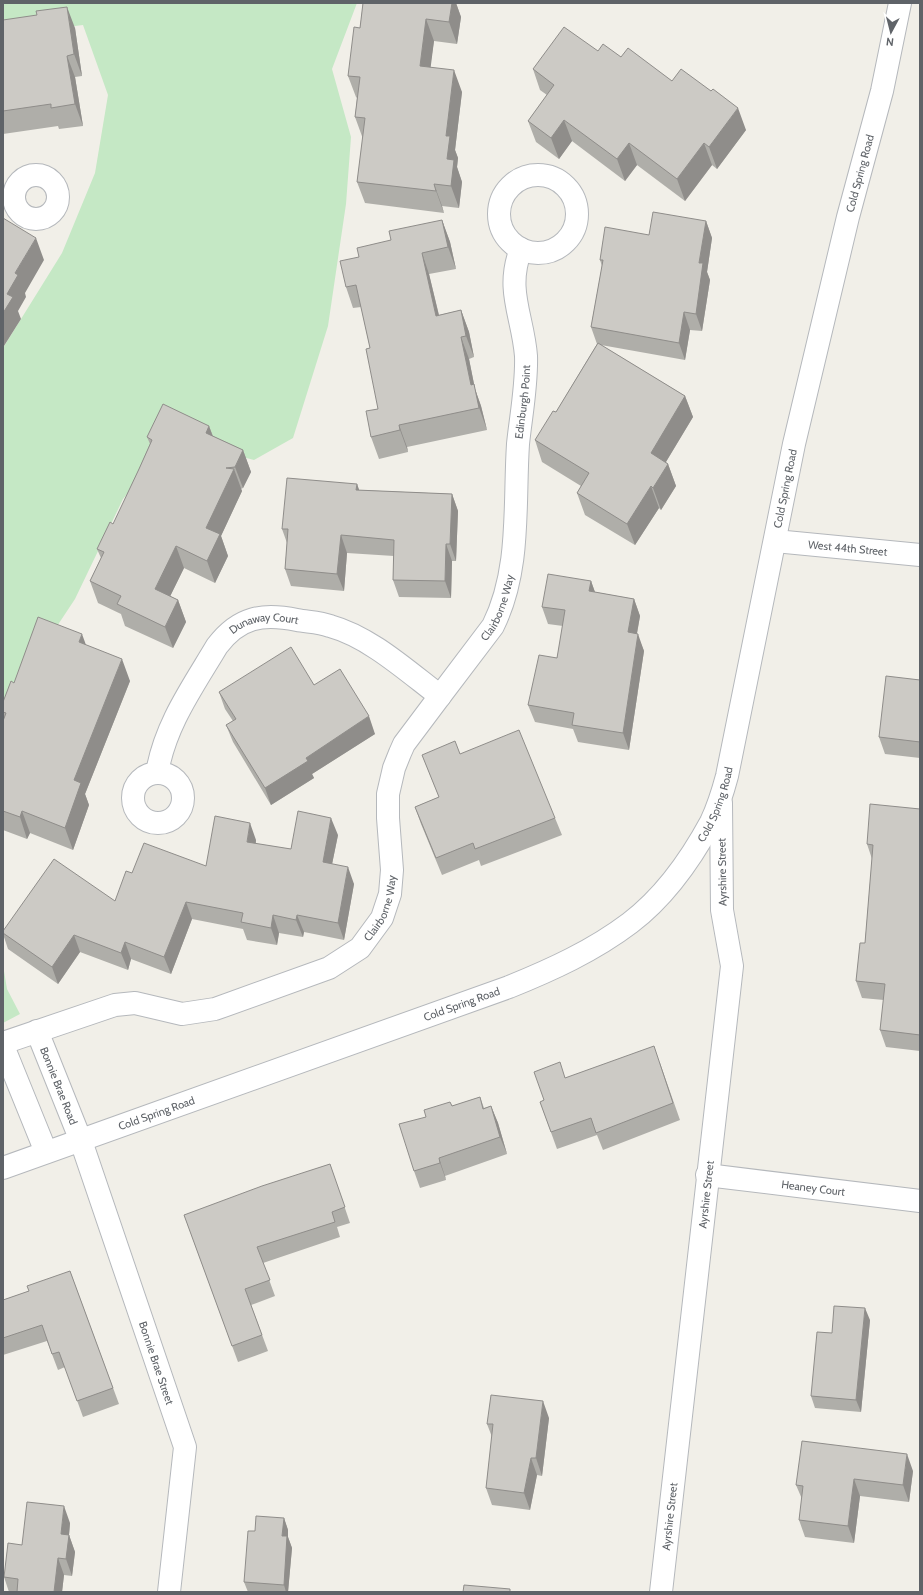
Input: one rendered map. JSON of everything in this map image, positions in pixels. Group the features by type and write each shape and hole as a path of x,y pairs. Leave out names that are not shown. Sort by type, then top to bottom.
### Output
{"street":[{"name":"Cold Spring Road","path":"3,1168 508,987 550,970 577,956 629,924 658,896 693,851 711,821 721,796 734,748 794,444 810,383 848,217 882,91 900,3"},
{"name":"Edinburgh Point","path":"513,558 518,449 526,372 523,331 515,302 514,281 521,249"},
{"name":"West 44th Street","path":"775,541 920,555"},
{"name":"Clairborne Way","path":"3,1043 115,1005 135,1003 182,1014 215,1009 329,968 360,948 382,918 390,894 392,870 388,802 394,768 404,744 493,626 502,605 513,558"},
{"name":"Dunaway Court","path":"157,773 164,739 171,724 213,652 224,636 233,628 248,621 275,616 337,628 382,652 440,696"},
{"name":"Ayrshire Street","path":"661,1592 732,966 722,910 721,796"},
{"name":"Bonnie Brae Road","path":"38,1031 81,1141"},
{"path":"3,1046 46,1152"},
{"name":"Bonnie Brae Street","path":"81,1141 185,1447 169,1592"},
{"name":"Heaney Court","path":"708,1175 920,1201"}],"green space":[{"path":"3,3 357,3 332,69 351,137 346,204 328,326 293,438 254,460 186,442 162,451 123,499 75,599 24,676 3,728 3,348 62,253 95,173 108,95 83,25 3,35"},
{"path":"3,965 7,989 20,1014 3,1023"}],"building":[{"path":"363,3 452,3 449,22 426,19 420,66 454,70 446,136 450,136 447,159 454,160 451,186 434,184 436,191 357,182 365,118 355,117 360,77 348,76 354,27 360,28"},
{"path":"67,7 74,54 67,56 75,104 51,108 51,104 3,111 3,20 37,15 36,11"},
{"path":"564,27 598,51 603,44 621,57 628,48 672,81 681,69 711,91 713,89 738,108 709,147 704,143 677,179 629,143 617,159 564,120 551,138 528,121 554,85 533,69"},
{"path":"653,212 706,221 699,263 703,263 696,314 684,312 679,343 591,327 603,260 600,260 605,227 649,235"},
{"path":"3,218 36,238 15,273 18,275 7,294 13,297 3,313"},
{"path":"442,220 448,247 422,253 436,316 461,310 466,336 461,337 471,385 474,384 479,408 399,425 400,430 371,437 366,411 378,409 366,349 370,348 356,285 346,287 340,261 359,257 357,248 391,240 389,231"},
{"path":"598,343 685,396 651,453 668,464 653,488 651,486 627,524 577,493 589,473 535,440 553,411 556,412"},
{"path":"163,404 209,426 206,433 243,450 235,467 226,468 234,469 206,528 220,534 207,561 176,546 155,589 178,600 165,627 117,604 121,596 90,581 104,552 97,549 110,522 113,524 139,469 152,440 147,437"},
{"path":"287,478 357,484 356,490 452,494 450,544 446,544 445,581 393,580 394,540 341,535 337,574 285,569 288,529 282,529"},
{"path":"548,574 591,581 589,591 634,599 628,632 638,634 623,733 572,725 574,713 528,705 539,655 557,658 565,610 542,607"},
{"path":"38,617 82,634 79,642 122,659 74,780 81,783 65,828 22,811 20,817 3,811 3,721 6,713 3,712 3,702 11,681 14,683"},
{"path":"291,647 314,685 340,669 369,716 306,758 308,761 265,788 226,725 236,719 219,692"},
{"path":"886,676 920,680 920,742 879,737"},
{"path":"519,730 555,818 475,849 473,843 436,858 415,807 439,797 422,755 455,741 460,754"},
{"path":"870,804 920,809 920,1035 880,1030 885,984 856,981 860,943 865,943 873,845 867,844"},
{"path":"298,811 331,818 323,862 348,867 338,923 297,915 296,920 273,915 271,928 241,922 243,913 186,902 164,957 125,942 121,953 74,935 52,967 3,933 54,859 115,901 126,871 132,873 144,843 206,866 215,816 250,823 247,842 291,849"},
{"path":"654,1046 673,1103 596,1133 591,1118 551,1132 540,1102 544,1100 534,1072 560,1062 565,1078"},
{"path":"480,1097 483,1109 491,1106 500,1137 439,1158 440,1163 414,1171 399,1124 426,1117 424,1110 450,1102 452,1106"},
{"path":"330,1164 345,1207 332,1212 335,1222 257,1247 270,1280 245,1289 262,1335 232,1346 184,1215 262,1186"},
{"path":"70,1271 113,1388 77,1401 59,1352 52,1354 42,1325 3,1338 3,1300 29,1291 27,1286"},
{"path":"834,1306 865,1308 856,1400 811,1396 817,1332 832,1333"},
{"path":"491,1395 543,1401 536,1458 531,1458 524,1493 486,1488 493,1424 487,1424"},
{"path":"802,1441 907,1454 903,1485 854,1479 848,1526 799,1520 803,1486 796,1485"},
{"path":"27,1502 64,1506 61,1534 69,1535 66,1559 58,1558 54,1592 17,1592 18,1579 4,1577 8,1543 22,1545"},
{"path":"256,1516 284,1518 282,1536 287,1536 284,1585 244,1582 248,1531 255,1531"},
{"path":"464,1585 510,1589 510,1592 463,1592"}]}
